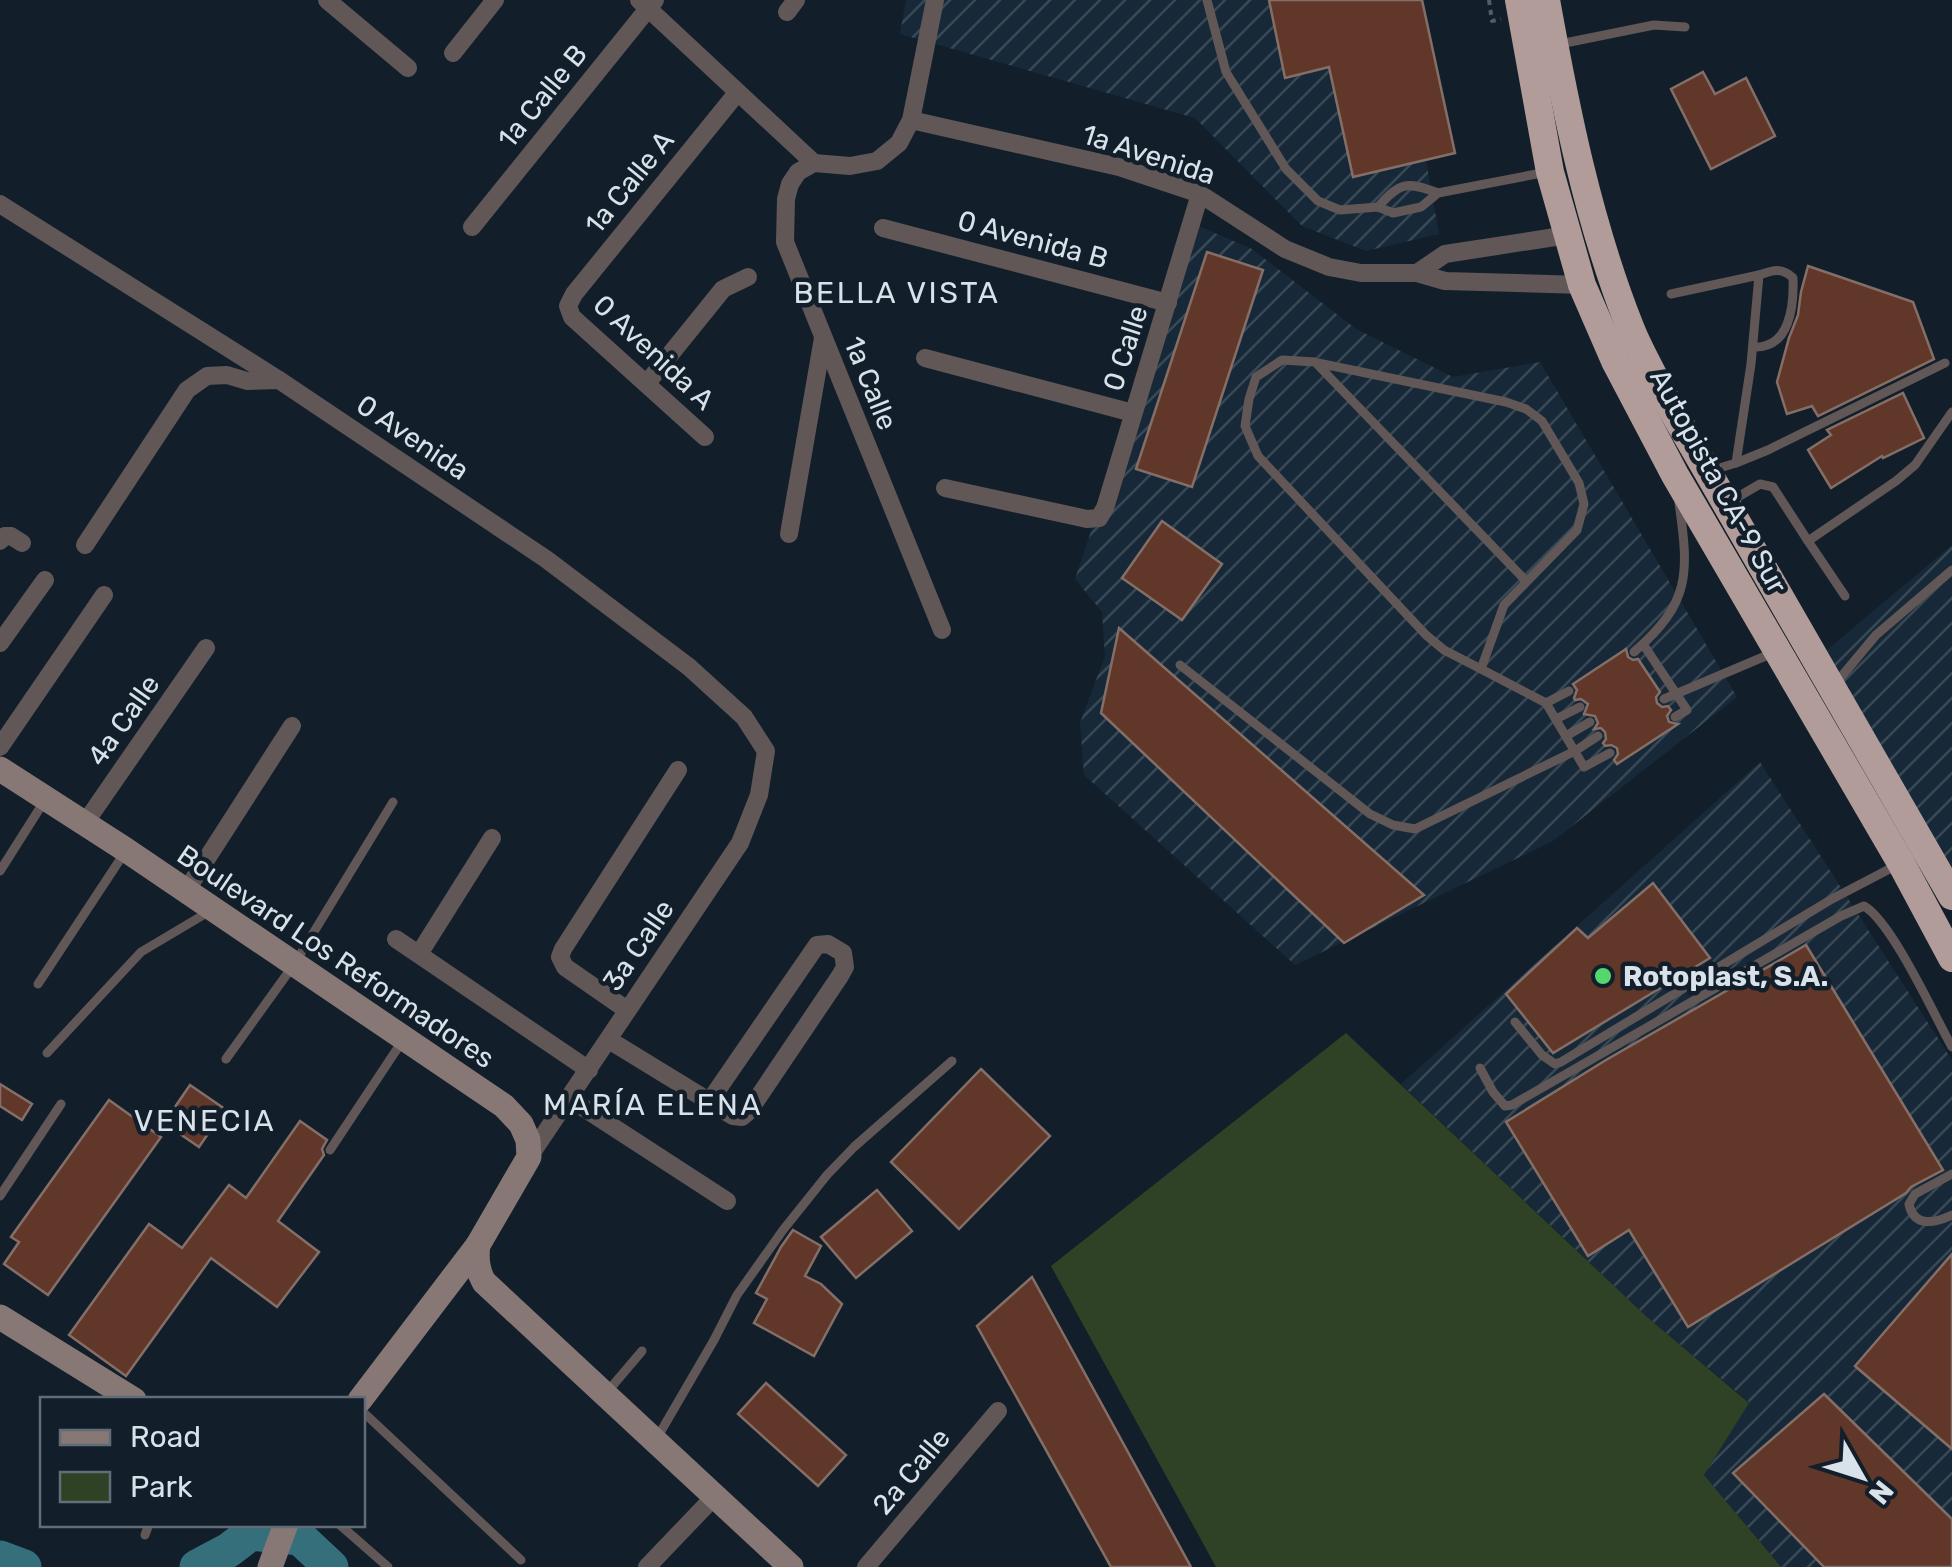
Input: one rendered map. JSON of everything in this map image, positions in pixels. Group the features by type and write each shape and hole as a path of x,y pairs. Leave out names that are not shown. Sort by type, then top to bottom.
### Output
{"highway":[{"name":"Autopista CA-9 Sur","path":"1520,0 1550,172 1582,285 1615,361 1675,476 1901,863 1952,958"},
{"name":"Autopista CA-9 Sur","path":"1546,0 1565,108 1596,232 1631,330 1660,389 1952,896"}],"main road":[{"name":"Boulevard Los Reformadores","path":"0,768 504,1106 521,1124 528,1140 529,1157"},
{"path":"362,1397 478,1245 529,1157"},
{"path":"478,1245 476,1256 484,1282 791,1567"},
{"path":"450,1284 484,1282"},
{"path":"0,1317 129,1397"},
{"path":"271,1565 285,1527"}],"street":[{"path":"327,0 408,68"},
{"path":"453,53 495,0"},
{"path":"648,3 736,93 814,163 850,166 877,161 899,142 910,120 935,0"},
{"name":"1a Calle B","path":"472,227 648,3"},
{"name":"1a Calle A","path":"568,306 736,93"},
{"name":"1a Avenida","path":"910,120 1119,167 1200,194 1285,249 1328,266 1361,274 1417,273 1444,281 1582,285"},
{"name":"1a Calle","path":"814,163 798,172 790,184 785,242 942,630"},
{"name":"0 Calle","path":"945,488 1087,519 1099,518 1200,194"},
{"name":"0 Avenida","path":"0,204 279,380 546,559 690,667 744,717 766,751"},
{"name":"0 Avenida B","path":"883,228 1168,304"},
{"name":"1a Avenida","path":"1417,273 1445,254 1568,234"},
{"path":"647,383 724,289 748,277"},
{"name":"0 Avenida A","path":"568,306 572,317 705,438"},
{"path":"789,534 823,337"},
{"path":"925,358 1134,413"},
{"path":"85,545 187,390 206,376 279,380"},
{"path":"0,541 10,536 22,543"},
{"path":"0,643 45,580"},
{"path":"0,748 104,595"},
{"name":"4a Calle","path":"85,824 206,648"},
{"path":"186,891 292,726"},
{"name":"3a Calle","path":"529,1157 740,843 759,795 766,751"},
{"path":"627,1010 565,967 560,958 678,770"},
{"path":"419,954 492,838"},
{"path":"396,940 589,1070"},
{"path":"609,1040 709,1102 733,1116 742,1117 840,976 843,953 828,944 817,945 709,1102"},
{"path":"570,1099 728,1200"},
{"name":"2a Calle","path":"866,1567 998,1411"},
{"path":"648,1567 714,1496"}],"lane":[{"path":"1207,0 1226,72 1286,169 1318,201 1340,210 1378,206 1393,213 1421,207 1438,193 1550,172"},
{"path":"1554,46 1654,25 1685,27"},
{"path":"1378,206 1392,190 1414,184 1438,193"},
{"path":"1671,294 1776,269 1786,271 1793,278 1794,302 1786,330 1776,342 1764,348 1754,347"},
{"path":"1736,462 1754,347 1759,275"},
{"path":"1480,669 1504,605 1576,530 1584,504 1579,483 1542,420 1506,402 1316,362 1282,360 1256,377 1245,426 1258,456 1426,635 1444,650 1480,669 1546,703 1584,767 1610,753"},
{"path":"1316,362 1526,581"},
{"path":"1708,472 1768,450 1945,363"},
{"path":"1808,541 1915,465 1952,412"},
{"path":"1634,652 1664,622 1684,577 1686,550 1675,476"},
{"path":"1727,504 1760,484 1772,487 1845,596"},
{"path":"1833,687 1876,635 1952,570"},
{"path":"1644,644 1687,710 1675,717"},
{"path":"1664,699 1778,651"},
{"path":"1644,668 1655,661"},
{"path":"1180,664 1370,814 1392,825 1415,829 1598,736"},
{"path":"1654,684 1666,677"},
{"path":"1546,703 1569,691"},
{"path":"1556,719 1580,707"},
{"path":"1566,736 1590,722"},
{"path":"0,872 47,798"},
{"path":"226,1059 295,963 394,802"},
{"path":"38,984 126,850"},
{"path":"1515,1022 1542,1055 1555,1064 1561,1062 1901,863"},
{"path":"1480,1068 1498,1100 1512,1106 1840,916 1864,906 1886,928 1952,1047"},
{"path":"47,1054 141,952 212,910"},
{"path":"330,1150 404,1038"},
{"path":"656,1440 736,1295 783,1230 854,1147 952,1060"},
{"path":"0,1196 61,1104"},
{"path":"1952,1174 1915,1194 1909,1204 1911,1214 1918,1220 1933,1223 1952,1215"},
{"path":"606,1394 642,1351"},
{"path":"365,1414 521,1560"},
{"path":"342,1527 388,1567"}],"shaded area":[{"path":"906,0 1398,0 1439,234 1366,251 1302,226 1195,118 900,34"},
{"path":"1194,224 1252,249 1356,329 1453,377 1540,362 1737,697 1553,841 1295,965 1084,775 1080,723 1105,656 1102,612 1075,579"},
{"path":"1952,545 1952,873 1815,660"},
{"path":"1760,762 1952,1060 1952,1567 1781,1567 1704,1475 1749,1402 1647,1317 1401,1084"}],"green space":[{"path":"1346,1033 1647,1317 1749,1403 1704,1475 1781,1567 1216,1567 1051,1266"}],"building":[{"path":"1269,0 1422,0 1455,153 1353,177 1329,67 1285,78"},
{"path":"1703,72 1715,94 1746,78 1775,136 1711,169 1671,89"},
{"path":"1207,252 1263,270 1192,487 1136,469"},
{"path":"1808,266 1913,302 1934,359 1818,416 1812,406 1787,414 1777,382"},
{"path":"1903,393 1924,438 1882,456 1831,488 1808,450 1831,435 1827,430"},
{"path":"1162,521 1222,564 1182,620 1122,578"},
{"path":"1119,628 1424,895 1344,943 1101,713"},
{"path":"1626,649 1628,657 1638,659 1660,692 1657,703 1671,710 1669,722 1678,724 1617,764 1617,748 1605,746 1605,732 1594,729 1598,723 1595,716 1584,714 1588,704 1575,700 1577,690 1573,684"},
{"name":"Rotoplast, S.A.","path":"1653,883 1710,958 1553,1053 1506,994 1577,928 1588,938"},
{"path":"1806,945 1943,1170 1688,1327 1629,1230 1588,1256 1506,1122"},
{"path":"981,1069 1050,1136 959,1229 891,1162"},
{"path":"0,1084 32,1104 22,1120 0,1106"},
{"path":"190,1085 225,1109 199,1147 164,1123"},
{"path":"109,1100 161,1137 48,1295 4,1264 19,1242 11,1237"},
{"path":"300,1121 327,1140 322,1149 324,1155 278,1221 319,1252 277,1307 211,1258 126,1376 69,1335 149,1224 182,1248 229,1185 246,1198"},
{"path":"877,1190 912,1231 856,1278 821,1237"},
{"path":"793,1230 821,1246 805,1276 821,1284 842,1304 814,1356 754,1323 767,1299 756,1293"},
{"path":"1952,1254 1952,1449 1855,1366"},
{"path":"1032,1277 1191,1567 1111,1567 977,1326"},
{"path":"766,1383 846,1455 818,1486 738,1414"},
{"path":"1824,1394 1952,1519 1952,1567 1824,1567 1733,1473"}],"waterway":[{"path":"197,1567 251,1533 300,1538 331,1567"},
{"path":"0,1558 24,1567"}],"place":[{"name":"Rotoplast, S.A.","path":"1603,976"}],"district":[{"name":"BELLA VISTA","path":"897,293"},
{"name":"MARÍA ELENA","path":"653,1105"},
{"name":"VENECIA","path":"205,1121"}]}
